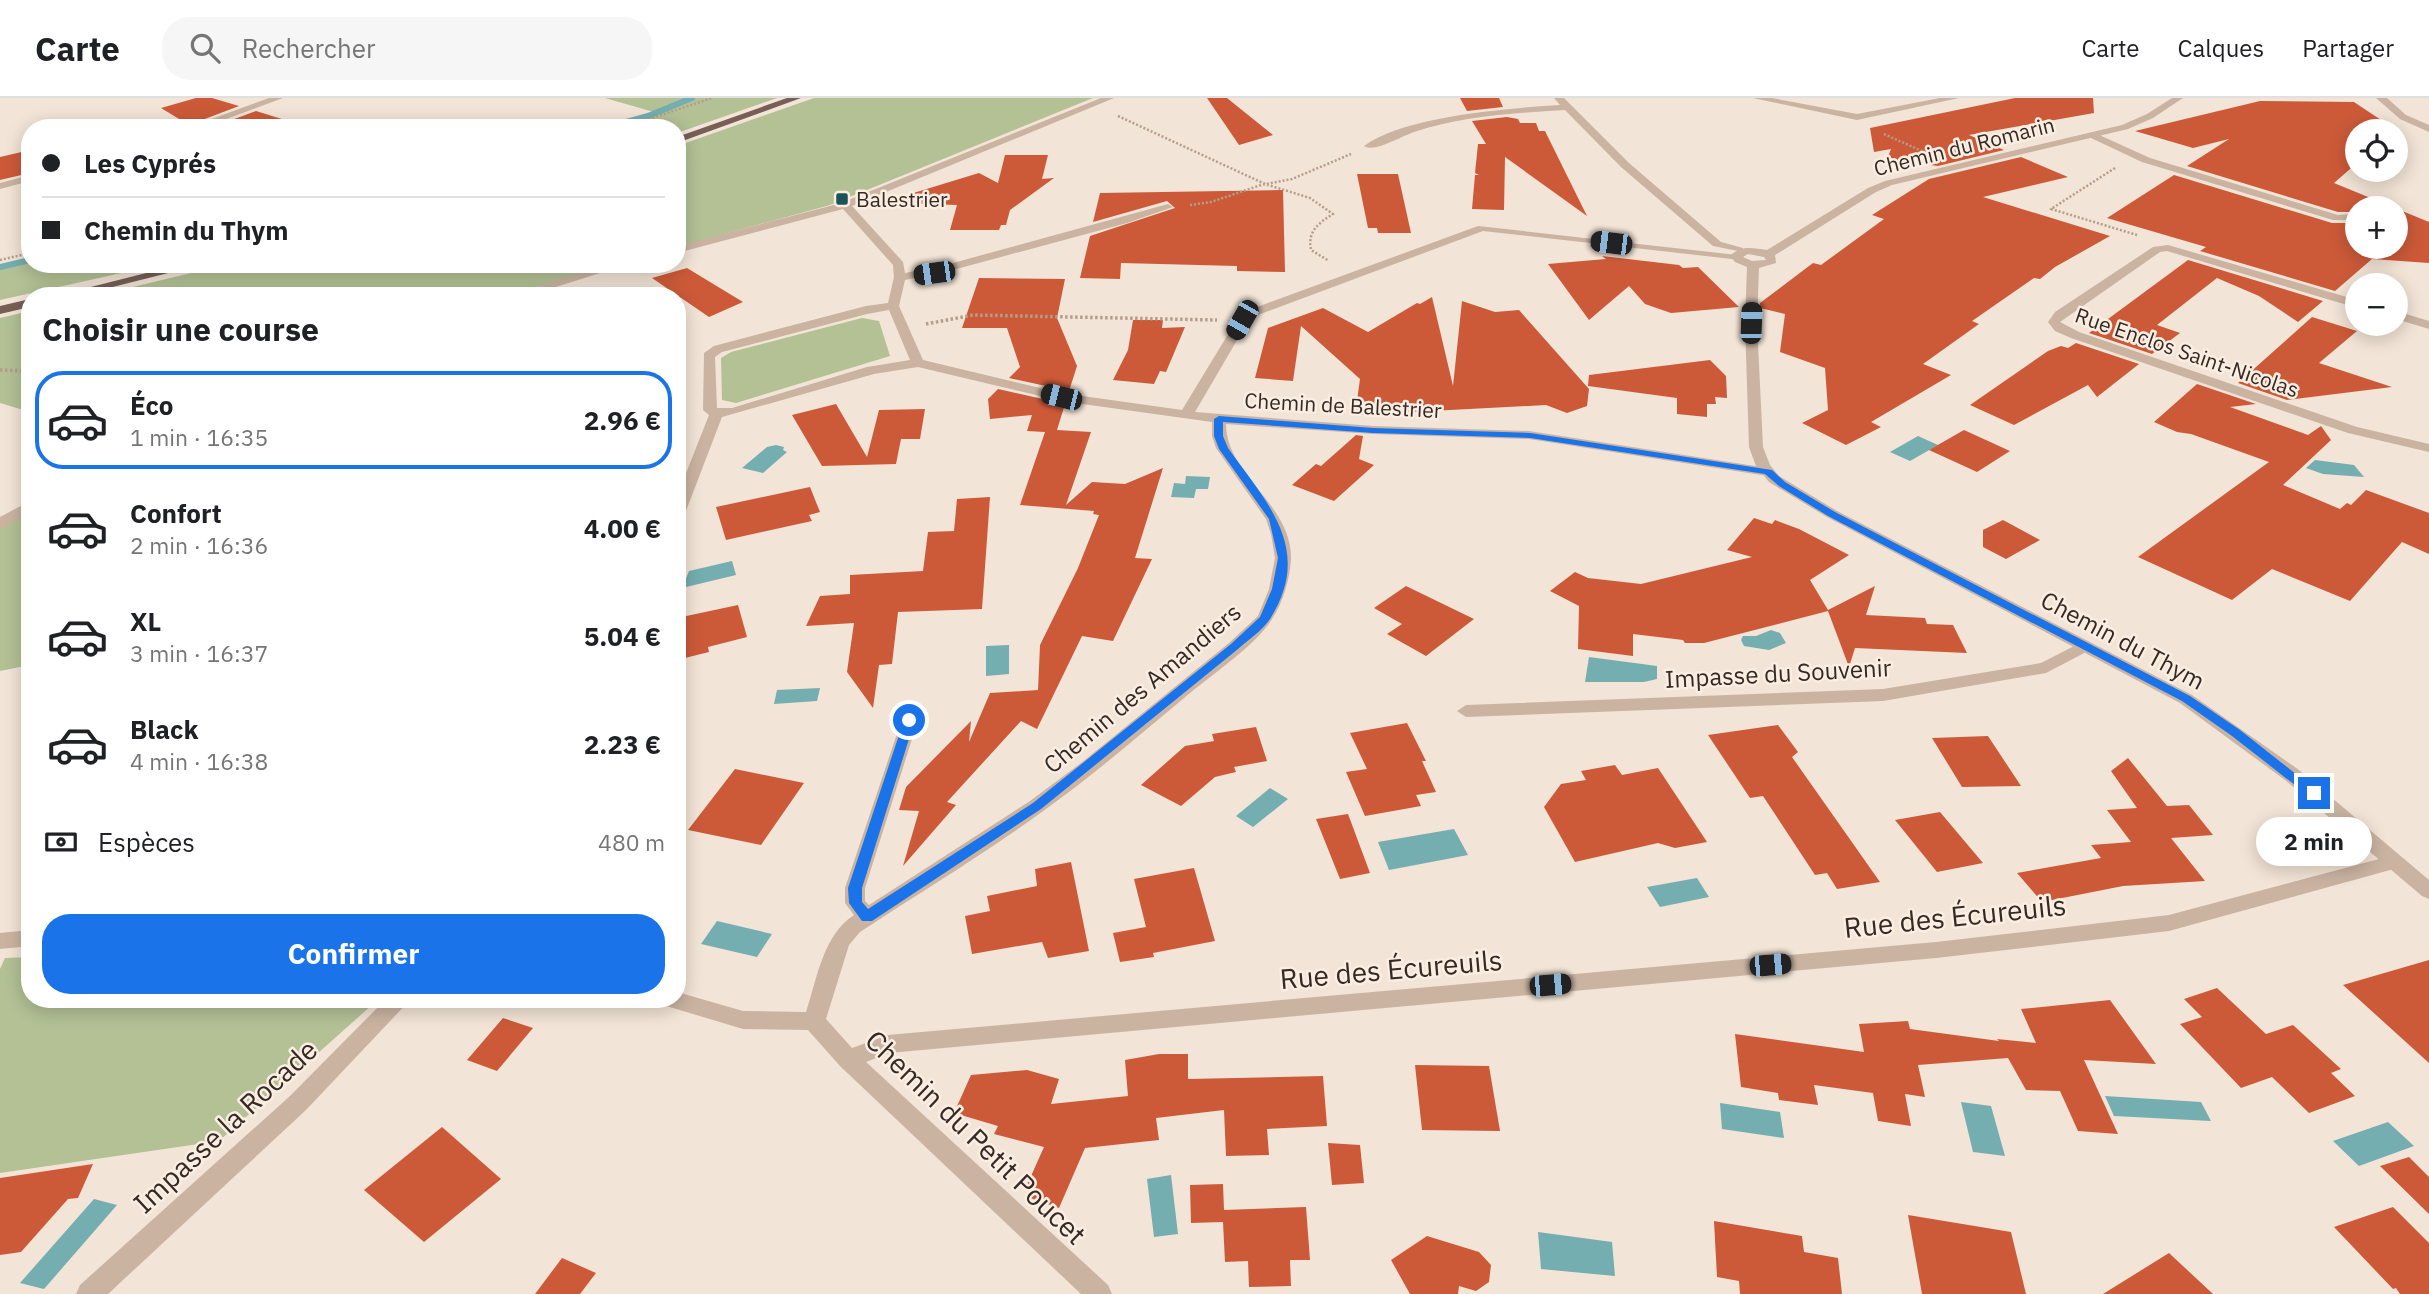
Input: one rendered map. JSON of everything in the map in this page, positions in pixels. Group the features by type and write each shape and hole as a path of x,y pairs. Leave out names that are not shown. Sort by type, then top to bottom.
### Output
{"main road":[{"path":"686,137 796,98"},
{"path":"100,287 159,273"},
{"path":"0,309 21,305"}],"street":[{"path":"218,119 278,98"},
{"path":"686,248 845,205 1109,98"},
{"path":"1758,98 1846,117 1864,116 1954,98"},
{"name":"Chemin du Romarin","path":"1753,265 1772,261 1769,254 1872,190 1904,178 2094,136 2139,122 2178,98"},
{"path":"2381,98 2403,117 2429,127"},
{"path":"1369,146 1393,135 1457,118 1563,102 1625,165 1717,244 1739,254 1753,265 1751,323 1756,447 1768,472"},
{"path":"2094,136 2146,160 2337,218 2345,217"},
{"path":"0,186 21,180"},
{"path":"845,205 899,264 900,277 893,306 918,363"},
{"path":"900,277 951,268 1046,240 1139,218 1168,207"},
{"path":"1186,415 1245,316 1482,228 1688,252 1739,254 1752,250 1769,254"},
{"path":"1688,252 1717,244"},
{"path":"2168,248 2345,300"},
{"name":"Rue Enclos Saint-Nicolas","path":"2168,248 2157,249 2059,315 2054,322 2059,328 2075,335 2353,430 2429,447"},
{"path":"544,287 592,273"},
{"path":"686,492 716,414 710,410 709,356 718,349 866,310 893,306"},
{"path":"2408,319 2429,325"},
{"name":"Chemin de Balestrier","path":"716,414 733,412 872,370 918,363 1061,397 1186,415 1373,430 1530,435 1768,472"},
{"name":"Chemin des Amandiers","path":"814,1021 840,941 867,917 1037,806 1235,647 1265,618 1277,589 1283,558 1279,534 1273,519 1223,449 1219,436 1219,419"},
{"name":"Chemin du Thym","path":"1768,472 1782,484 1832,514 2186,699 2292,775 2429,891"},
{"path":"0,524 21,511"},
{"name":"Impasse du Souvenir","path":"1466,711 1883,695 2046,668 2084,646"},
{"path":"867,917 855,903 855,888 909,720"},
{"name":"Rue des Écureuils","path":"848,1059 888,1044 1936,950 2169,923 2394,862"},
{"path":"0,941 21,939"},
{"path":"686,1003 743,1020 814,1021"},
{"name":"Impasse la Rocade","path":"89,1294 298,1102 391,1008"},
{"name":"Chemin du Petit Poucet","path":"814,1021 848,1059 1099,1294"}],"path":[{"path":"649,119 712,98"},
{"path":"1095,105 1265,184 1289,188 1327,208 1333,214 1313,227 1308,242 1311,250 1321,258 1362,272"},
{"path":"1846,117 1956,167"},
{"path":"1168,207 1211,202 1265,184 1292,179 1369,146"},
{"path":"2129,151 2115,169 2051,209 2151,239 2168,248"},
{"path":"0,260 21,255"},
{"path":"902,328 973,315 1242,320"},
{"path":"0,370 21,371"}],"green space":[{"path":"605,98 777,98 686,130 686,119 645,119 661,114"},
{"path":"814,98 1093,98 830,205 686,245 686,143"},
{"path":"21,263 21,273 122,273 58,287 21,287 21,295 0,300 0,268"},
{"path":"191,273 586,273 536,287 133,287"},
{"path":"21,313 21,409 0,403 0,318"},
{"path":"862,318 879,321 890,356 736,403 722,400 721,358 731,352"},
{"path":"21,511 21,667 0,671 0,524"},
{"path":"21,957 21,1008 369,1008 219,1141 0,1173 0,969 5,958"}],"water":[{"path":"1918,436 1938,445 1910,461 1890,452"},
{"path":"767,447 784,447 783,450 787,452 763,473 742,468"},
{"path":"2315,460 2354,465 2364,477 2323,474 2306,468"},
{"path":"1186,476 1210,477 1208,489 1196,489 1194,498 1171,497 1174,483 1185,484"},
{"path":"732,561 736,575 686,587 689,571"},
{"path":"1771,630 1780,633 1786,643 1769,650 1744,646 1741,640 1743,636 1756,636"},
{"path":"1009,645 1009,674 986,676 986,646"},
{"path":"1589,657 1657,666 1657,679 1644,682 1585,682"},
{"path":"820,688 817,701 774,704 777,690"},
{"path":"1270,788 1288,799 1253,827 1236,816"},
{"path":"1454,829 1468,855 1389,870 1378,842"},
{"path":"1697,878 1709,897 1660,907 1647,887"},
{"path":"717,921 772,934 757,957 701,944"},
{"path":"2105,1096 2201,1102 2211,1121 2114,1116"},
{"path":"1961,1102 1991,1106 2005,1156 1973,1152"},
{"path":"1720,1103 1780,1112 1784,1138 1722,1129"},
{"path":"2388,1122 2414,1146 2359,1166 2333,1141"},
{"path":"1171,1175 1178,1234 1154,1237 1147,1179"},
{"path":"94,1199 117,1205 44,1289 20,1283"},
{"path":"1538,1232 1612,1242 1615,1276 1541,1269"}],"building":[{"path":"196,98 212,98 239,106 205,119 179,119 161,108"},
{"path":"1207,98 1227,98 1273,135 1239,145"},
{"path":"1460,98 1499,98 1503,107 1467,111"},
{"path":"2015,98 2093,98 2094,113 1969,135 2004,150 1938,166 1887,159 1891,149 1874,152 1870,128"},
{"path":"2260,101 2354,102 2380,119 2345,119 2345,173 2334,183 2366,196 2345,196 2345,212 2187,166 2229,139 2193,148 2135,131"},
{"path":"256,111 282,119 234,119"},
{"path":"1507,117 1518,119 1520,123 1536,123 1539,131 1545,131 1587,216 1505,157 1504,210 1472,209 1475,175 1479,175 1475,173 1478,144 1486,144 1472,121"},
{"path":"21,152 21,175 0,180 0,157"},
{"path":"1005,155 1048,155 1042,179 1054,178 1010,210 1006,225 1001,225 999,230 950,230 957,205 897,203 897,198 979,173 998,183"},
{"path":"2021,157 2068,177 1983,197 2110,236 2055,267 2040,279 2034,278 1972,321 1979,324 1923,364 1951,375 1871,422 1881,427 1846,445 1802,423 1828,410 1825,368 1780,352 1785,314 1760,308 1760,303 1813,263 1821,265 1884,219 1872,215 1929,179"},
{"path":"1357,174 1398,174 1411,233 1378,233 1377,228 1368,228"},
{"path":"2174,175 2332,223 2345,223 2345,259 2372,259 2356,273 2345,273 2345,282 2335,291 2200,251 2206,247 2107,218"},
{"path":"1283,190 1285,272 1237,271 1237,266 1121,263 1120,279 1080,278 1090,236 1175,208 1167,201 1093,222 1100,193"},
{"path":"2408,213 2429,222 2429,263 2372,259 2408,259"},
{"path":"1602,256 1679,265 1683,268 1698,267 1739,307 1671,313 1645,304 1629,286 1589,320 1548,264 1606,259"},
{"path":"2188,260 2323,301 2298,322 2259,296 2217,278 2157,325 2180,333 2152,354 2089,333"},
{"path":"686,268 743,302 709,317 686,301 686,287 665,287 652,278 670,273 686,273"},
{"path":"979,278 1065,279 1057,318 1077,366 1069,391 1009,378 1020,367 1007,328 962,328"},
{"path":"1432,297 1453,386 1462,301 1495,312 1519,310 1589,389 1587,406 1567,413 1546,405 1355,415 1360,379 1301,326 1293,381 1255,378 1268,328 1323,308 1368,332"},
{"path":"2312,317 2345,327 2345,336 2351,336 2319,363 2392,387 2287,400 2238,383"},
{"path":"1133,320 1163,320 1162,328 1185,327 1166,372 1160,371 1154,384 1113,380 1128,350"},
{"path":"2076,343 2139,364 2097,397 2088,385 2014,425 1970,405 2048,351 2061,346 2068,348"},
{"path":"1710,360 1726,376 1727,398 1715,397 1716,404 1707,404 1707,417 1677,414 1677,398 1588,386 1589,375"},
{"path":"2197,384 2256,404 2230,407 2308,435 2321,426 2331,440 2283,485 2340,509 2347,503 2351,505 2366,490 2429,513 2429,554 2402,542 2350,601 2272,569 2232,600 2138,557 2269,462 2154,422"},
{"path":"998,389 1065,404 1057,430 1091,432 1066,505 1092,482 1125,484 1163,468 1135,558 1152,559 1113,641 1082,636 1037,729 1021,721 947,802 956,805 903,866 919,811 899,810 906,787 971,721 969,742 990,693 1038,690 1040,645 1078,568 1099,515 1093,514 1094,511 1020,505 1045,432 1027,431 1032,415 990,419 988,399"},
{"path":"836,404 867,457 879,410 925,409 920,439 901,439 896,464 822,466 792,415"},
{"path":"1964,430 2010,451 1977,472 1929,450"},
{"path":"1356,435 1363,436 1359,459 1374,465 1334,501 1292,485 1316,464 1321,466"},
{"path":"810,487 820,512 809,515 812,521 726,540 716,507"},
{"path":"990,497 982,609 898,612 892,664 879,665 873,708 847,672 854,623 806,626 820,596 850,594 850,575 923,571 928,532 954,531 957,499"},
{"path":"1754,518 1772,524 1775,520 1799,529 1849,555 1810,580 1828,610 1875,586 1866,615 1925,618 1927,624 1953,625 1967,653 1855,648 1849,667 1828,611 1704,643 1685,643 1683,640 1633,634 1633,656 1578,649 1579,606 1550,591 1575,572 1588,578 1641,584 1752,557 1727,550"},
{"path":"2003,520 2040,540 2006,559 1983,547 1983,530"},
{"path":"1406,586 1474,619 1426,656 1387,634 1402,624 1374,608"},
{"path":"738,605 747,637 708,647 709,652 686,658 686,616"},
{"path":"1407,723 1426,761 1422,761 1436,792 1416,795 1421,806 1365,816 1346,772 1367,769 1350,733"},
{"path":"1778,725 1798,752 1792,757 1880,882 1837,889 1827,873 1815,875 1763,796 1750,798 1708,735"},
{"path":"1256,727 1267,761 1234,767 1236,772 1215,777 1181,806 1141,785 1185,746 1214,741 1212,734"},
{"path":"1988,736 2021,786 1962,787 1932,738"},
{"path":"2128,758 2167,806 2189,805 2213,835 2171,838 2205,881 2123,886 2042,902 2017,873 2101,858 2091,845 2131,842 2107,810 2137,808 2111,771"},
{"path":"1615,765 1622,775 1658,768 1707,842 1675,848 1658,843 1575,862 1544,807 1561,784 1586,780 1581,771"},
{"path":"735,769 804,783 761,845 688,830"},
{"path":"1940,812 1983,863 1937,872 1895,820"},
{"path":"1348,814 1370,873 1340,879 1316,819"},
{"path":"1071,862 1089,951 1048,958 1042,942 972,954 965,916 990,911 987,896 1037,886 1035,869"},
{"path":"1194,868 1215,941 1153,953 1154,957 1120,962 1113,933 1146,927 1134,879"},
{"path":"2429,960 2429,1063 2343,985"},
{"path":"2217,988 2266,1034 2293,1025 2341,1069 2331,1073 2355,1096 2309,1113 2272,1077 2241,1088 2180,1024 2202,1017 2184,999"},
{"path":"2110,1000 2156,1064 2084,1060 2118,1134 2078,1131 2060,1091 2026,1090 2008,1058 1918,1065 1925,1097 1905,1094 1911,1126 1878,1121 1873,1093 1814,1085 1818,1105 1779,1100 1778,1093 1741,1087 1735,1034 1864,1052 1859,1024 1908,1021 1910,1029 2036,1043 2021,1009"},
{"path":"503,1018 533,1028 497,1071 467,1060"},
{"path":"1159,1054 1188,1054 1188,1079 1323,1076 1327,1126 1267,1129 1269,1155 1226,1156 1224,1110 1156,1118 1159,1140 1085,1148 1059,1208 1030,1198 1034,1187 1027,1185 1044,1147 994,1134 998,1126 954,1113 971,1075 1027,1070 1059,1079 1051,1104 1128,1096 1125,1060"},
{"path":"1415,1065 1489,1066 1500,1131 1422,1130"},
{"path":"442,1127 501,1179 424,1242 364,1190"},
{"path":"1328,1143 1360,1145 1364,1183 1332,1185"},
{"path":"2409,1157 2429,1177 2429,1214 2380,1166"},
{"path":"93,1164 78,1198 68,1199 21,1252 0,1255 0,1178"},
{"path":"1223,1184 1224,1210 1306,1207 1310,1260 1290,1260 1291,1286 1249,1287 1248,1261 1225,1262 1223,1222 1191,1223 1190,1185"},
{"path":"2393,1207 2429,1243 2429,1294 2400,1294 2334,1227"},
{"path":"1908,1215 2011,1232 2026,1294 1922,1294"},
{"path":"1714,1221 1802,1236 1804,1252 1838,1258 1842,1294 1740,1294 1739,1281 1717,1277"},
{"path":"1427,1236 1479,1252 1491,1265 1489,1282 1476,1291 1459,1286 1458,1294 1410,1294 1391,1260"},
{"path":"2169,1253 2213,1294 2103,1294"},
{"path":"562,1258 596,1273 580,1294 535,1294"}],"waterway":[{"path":"637,119 692,98"},
{"path":"0,267 21,262"}],"place":[{"name":"Balestrier","path":"842,199"}],"route":[{"path":"909,720 855,888 855,903 867,917 1037,806 1088,768 1235,647 1265,618 1277,589 1283,558 1279,534 1273,519 1223,449 1219,436 1219,419 1373,430 1530,435 1768,472 1774,479 1832,514 2186,699 2236,733 2314,793"}]}
